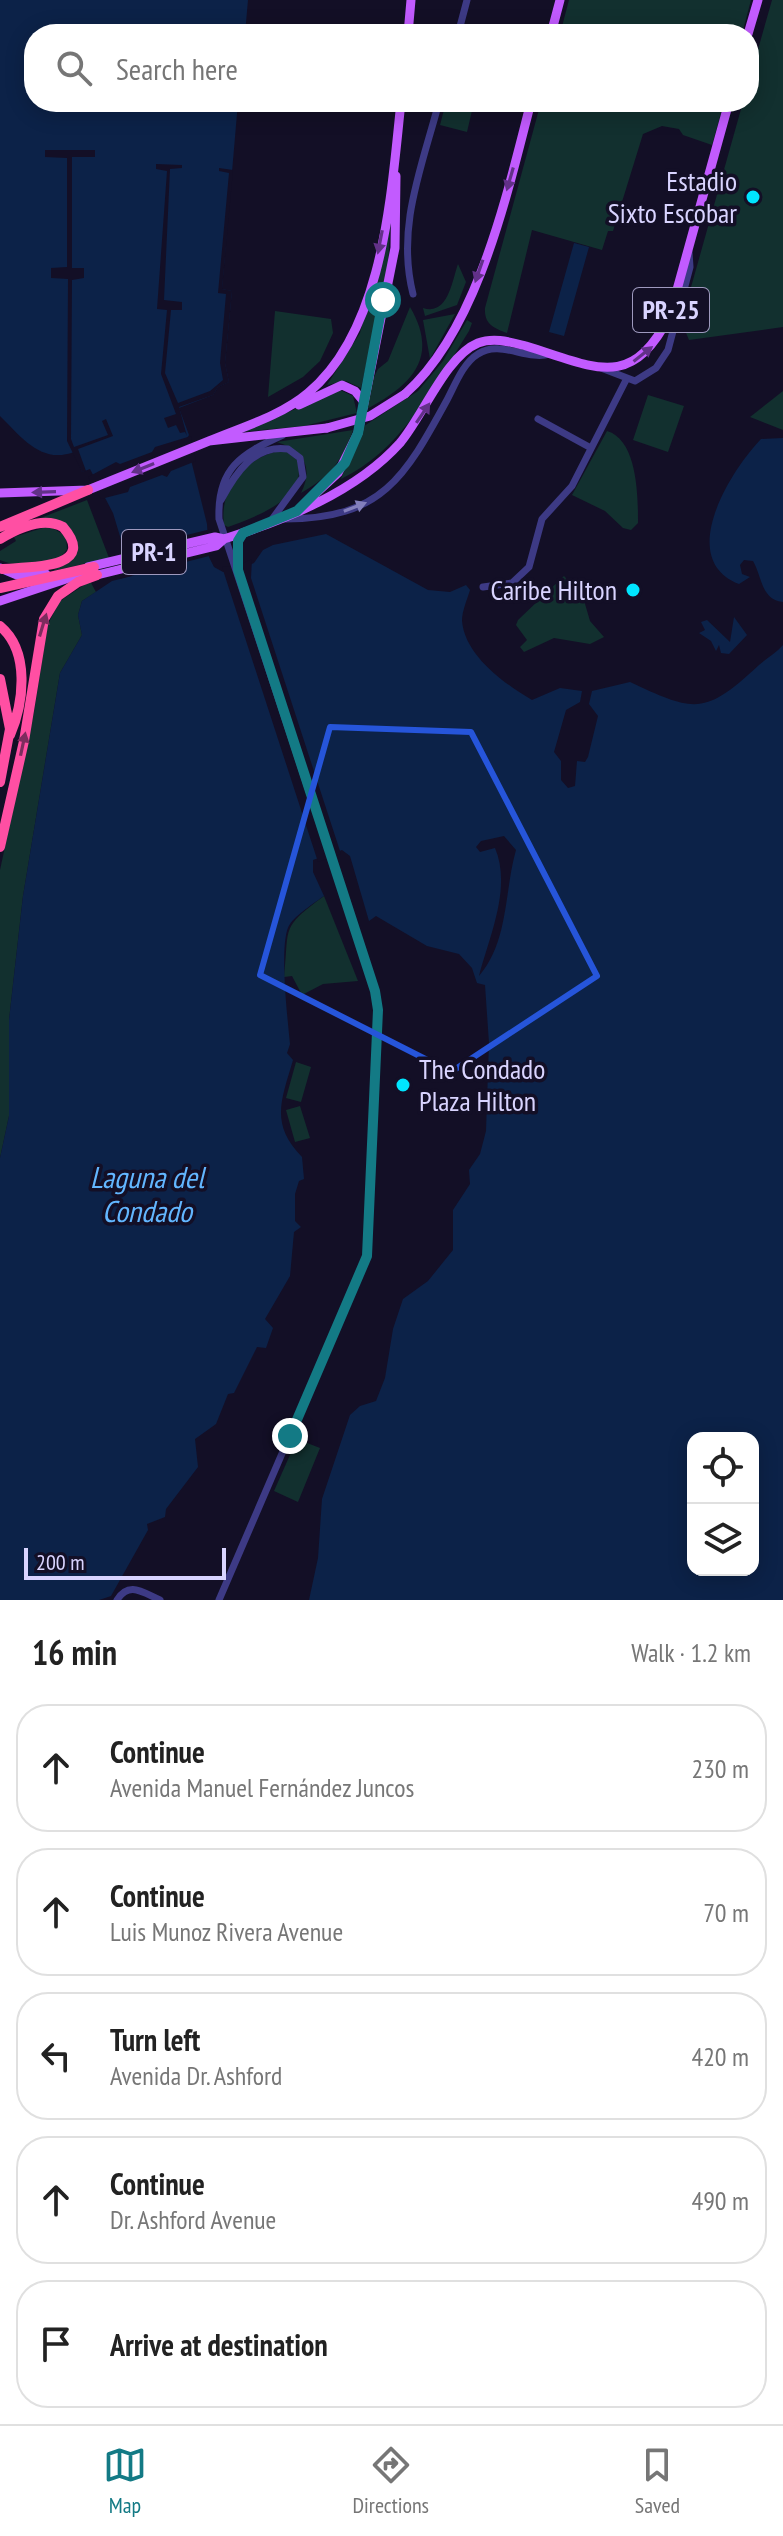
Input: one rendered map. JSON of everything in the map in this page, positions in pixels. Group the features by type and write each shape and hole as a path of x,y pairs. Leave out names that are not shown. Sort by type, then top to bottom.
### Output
{"highway":[{"name":"PR-1","path":"1,534 88,490"},
{"path":"1,534 50,522 69,535 71,550 64,560 48,567 1,568"},
{"name":"PR-1","path":"0,588 96,571"},
{"path":"0,847 29,717 44,619 58,596 96,571"},
{"path":"0,626 16,646 20,667 20,703 0,782"},
{"path":"0,679 8,706 10,735"}],"main road":[{"path":"409,24 411,0"},
{"path":"554,24 560,0"},
{"path":"751,24 758,0"},
{"name":"PR-1","path":"88,490 285,409 335,369 355,334 378,255 395,165 400,112"},
{"path":"209,441 327,428 370,416 405,394 446,347 463,316 502,207 528,112"},
{"name":"PR-25","path":"297,511 371,470 397,446 464,352 483,342 507,341 599,367 636,361 654,345 670,315 726,112"},
{"name":"PR-1","path":"96,571 218,541 297,511 345,463 358,433 395,248 395,165"},
{"path":"285,409 342,385 355,391 364,402"},
{"path":"0,493 88,490"},
{"path":"1,568 10,574 32,575 96,571"},
{"path":"0,601 96,571"}],"street":[{"path":"461,24 467,0"},
{"path":"413,294 407,266 406,232 436,112"},
{"path":"599,367 635,381 647,375 668,350 690,267 689,246"},
{"path":"275,520 342,512 374,500 403,474 459,377 478,353 495,349 533,357 550,354"},
{"path":"483,587 512,583 522,578 535,553 542,519 572,486 626,380"},
{"path":"538,419 591,448"},
{"path":"219,1600 367,1256 378,1010 364,956 238,570 218,541 222,484 249,450 286,434"},
{"path":"219,506 246,463 266,451 288,449 300,458 303,477 275,520"},
{"path":"238,570 238,541 243,533"},
{"path":"117,1600 124,1589 134,1589 160,1600"}],"highlighted area":[{"path":"330,727 471,732 597,976 451,1072 260,975"}],"green space":[{"path":"569,0 751,0 745,24 563,24"},
{"name":"Estadio Sixto Escobar","path":"772,0 783,0 783,327 689,340 682,323 686,305 740,112 759,112 759,46"},
{"path":"443,112 472,112 467,132 440,125"},
{"path":"538,112 721,112 712,145 683,135 679,129 662,126 643,134 613,231 608,231 602,250 532,230 507,333 488,322 485,308"},
{"path":"391,214 388,265 361,388 346,381 327,385 360,333"},
{"path":"458,264 466,282 457,305 425,316 423,308 438,307 448,295"},
{"path":"410,307 419,325 422,341 416,368 408,380 367,409 371,383 378,369 388,361"},
{"path":"275,311 331,319 333,333 320,361 303,377 268,397"},
{"path":"455,314 430,359 423,320"},
{"path":"467,320 472,323 469,331 415,415 382,452 341,479 361,428 418,391 443,361"},
{"path":"340,390 353,396 357,413 304,426 241,432"},
{"path":"783,391 783,430 750,417"},
{"path":"648,395 684,406 668,452 633,440"},
{"path":"353,430 345,451 334,467 301,493 307,474 303,460 293,449 277,442"},
{"path":"607,431 625,446 634,471 638,523 631,530 623,528 605,511 572,495"},
{"path":"275,452 287,452 297,460 299,473 296,485 278,504 252,518 228,527 224,525 225,500 236,479 253,462"},
{"path":"87,500 109,558 53,571 73,554 70,530 38,519"},
{"path":"49,526 66,536 67,549 55,560 36,565 0,560 0,551 16,541 14,537"},
{"path":"564,576 583,597 590,621 604,637 590,644 554,638 524,652 520,647 527,640 516,625 518,620"},
{"path":"90,581 96,592 82,601 78,615 82,635 60,673 23,896 9,1020 9,1116 0,1158 0,870 34,712 48,624 60,601"},
{"path":"324,896 358,981 323,984 302,995 292,976 284,977 287,938 293,923"},
{"path":"296,1062 311,1067 301,1102 286,1098"},
{"path":"300,1106 310,1138 295,1142 286,1110"},
{"path":"297,1439 320,1448 298,1502 274,1491"}],"water":[{"name":"Laguna del Condado","path":"0,0 248,0 246,24 24,24 24,112 237,112 222,289 232,291 225,363 229,382 218,387 213,395 179,408 189,435 186,440 207,524 209,557 214,567 223,572 238,570 254,563 263,550 273,545 326,534 428,590 450,592 466,585 470,590 462,617 465,634 470,646 488,668 532,700 560,688 582,691 580,702 566,710 554,752 561,761 561,780 568,788 575,786 577,761 585,762 588,757 598,716 589,704 592,691 630,682 686,703 712,701 783,645 783,1600 309,1600 318,1558 322,1499 350,1415 360,1406 376,1401 385,1378 393,1329 403,1299 428,1281 453,1250 453,1210 470,1184 469,1170 480,1154 486,1131 489,1043 485,985 477,983 472,968 459,954 427,946 376,916 369,921 350,856 342,850 313,860 313,872 324,896 296,917 286,933 285,982 290,1044 287,1053 293,1060 281,1112 285,1134 302,1157 304,1179 299,1181 295,1194 295,1221 301,1227 294,1232 290,1276 265,1319 273,1328 266,1348 257,1347 234,1393 228,1394 216,1424 195,1439 198,1467 166,1509 165,1517 147,1524 148,1530 111,1596 99,1600 0,1600 0,1158 9,1116 9,1020 23,896 60,673 82,635 78,615 82,601 112,581 132,576 113,513 90,469 82,472 74,452 52,455 34,447 0,416","holes":["504,836 516,850 501,932 489,962 479,976 497,912 501,879 495,848 480,852 476,847 481,841"]},
{"path":"574,243 589,247 564,336 549,332"},
{"path":"783,438 783,602 766,592 753,561 744,560 740,565 742,574 750,577 739,584 720,572 711,555 710,535 724,492 749,453 761,439"},
{"path":"734,617 747,635 729,654 721,653 719,645 716,651 711,641 699,633 705,630 701,622 707,620 730,642"}],"pier":[{"path":"45,150 95,150 95,157 72,157 72,268 84,268 84,278 72,280 71,439 74,447 108,435 102,421 106,419 113,436 78,449 86,471 82,472 67,441 68,279 51,278 51,268 67,267 67,158 45,157"},
{"path":"156,164 182,165 182,168 170,169 164,300 182,302 182,310 171,310 165,373 178,403 210,391 223,380 220,363 226,294 218,293 229,173 219,171 219,168 233,170 222,289 232,291 225,363 229,382 218,387 213,395 179,407 187,436 185,432 180,433 176,425 168,428 164,418 176,414 161,374 167,310 157,309 167,171 156,169"},
{"path":"191,436 196,461 171,471 167,477 162,475 130,487 128,492 101,499 88,477 116,462 120,464 152,452 155,447"},
{"path":"211,529 213,555 119,579 127,574 122,551"},
{"path":"252,559 251,578 341,854 318,862 222,567 237,566"}],"place":[{"name":"Estadio Sixto Escobar","path":"753,197"},
{"name":"Caribe Hilton","path":"633,590"},
{"name":"The Condado Plaza Hilton","path":"403,1085"}],"route":[{"path":"290,1436 367,1256 378,1010 375,991 238,570 238,541 243,533 297,511 345,463 358,433 383,300"}]}
